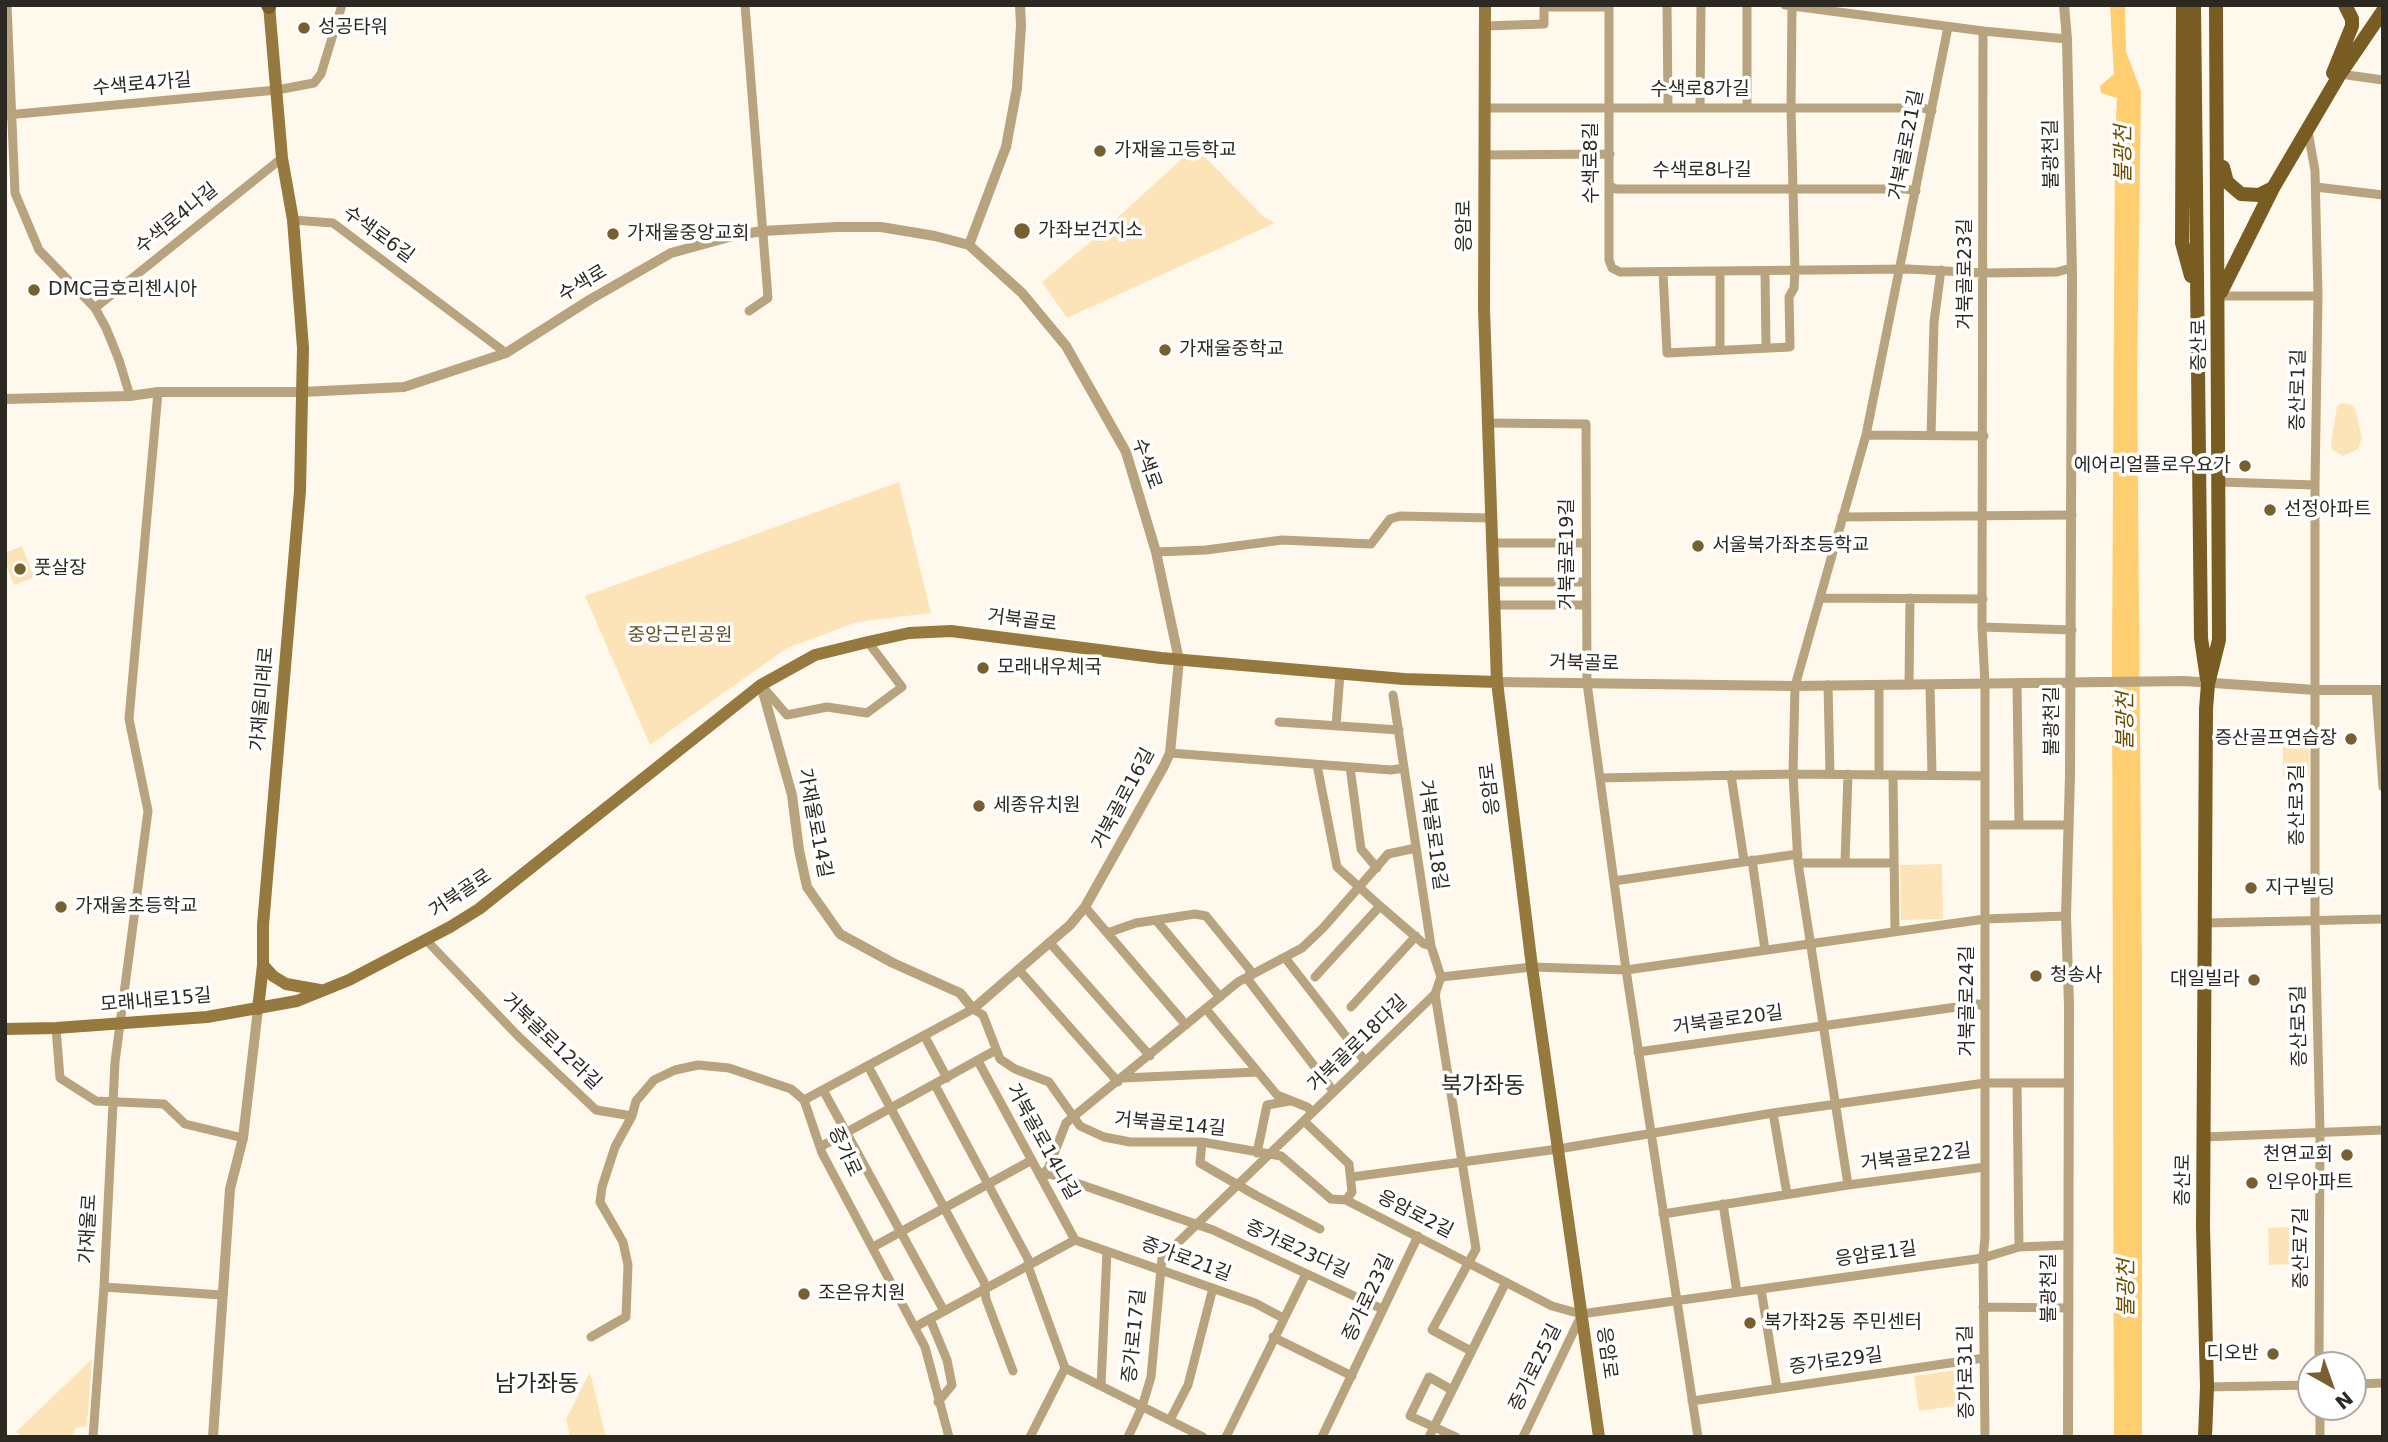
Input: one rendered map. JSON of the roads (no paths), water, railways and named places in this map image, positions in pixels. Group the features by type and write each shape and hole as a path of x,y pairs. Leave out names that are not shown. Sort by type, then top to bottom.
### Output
{"main road":[{"name":"응암로","path":"1485,5 1487,423 1497,682 1531,967 1599,1437"},
{"path":"2183,5 2182,243 2197,297"},
{"name":"증산로","path":"2194,5 2202,646 2208,684 2203,1137 2207,1387 2205,1437"},
{"name":"증산로","path":"2208,684 2219,640 2216,5"},
{"path":"2324,101 2352,26 2352,19 2345,5"},
{"path":"268,6 282,159 293,220"},
{"path":"2219,296 2273,188 2340,74 2383,11"},
{"path":"2217,120 2227,182 2241,194 2259,195 2273,188"},
{"name":"가재울미래로","path":"258,1009 300,491 303,348 293,220"},
{"name":"거북골로","path":"258,1009 297,1001 324,991 426,940 479,909 761,685 815,656 868,642 909,633 951,631 1179,660 1340,674 1497,682"},
{"path":"263,965 278,979 293,987 324,991"},
{"name":"모래내로15길","path":"5,1029 121,1024 207,1017 258,1009"}],"street":[{"path":"6,5 8,115 15,193 39,250 95,308 111,339 130,396"},
{"path":"277,90 314,83 321,74 342,5"},
{"path":"745,5 768,298 749,311"},
{"path":"969,245 1006,147 1017,88 1020,5"},
{"path":"1667,5 1668,107"},
{"path":"1700,107 1701,5"},
{"path":"1747,5 1747,107"},
{"name":"불광천길","path":"2064,5 2071,268 2072,515 2066,916 2069,1083 2068,1437"},
{"path":"1485,26 1544,23 1544,6 1609,6"},
{"name":"수색로8길","path":"1609,6 1609,260 1612,268 1620,272 1900,270"},
{"path":"1663,272 1667,353 1790,347 1790,297 1794,288 1795,271 1789,6 1948,27 2067,39"},
{"name":"거북골로21길","path":"1795,686 1866,435 1948,27"},
{"name":"거북골로23길","path":"1983,31 1982,627 1985,684"},
{"path":"2340,74 2383,80"},
{"name":"수색로4가길","path":"8,115 277,90"},
{"path":"1485,108 1609,107"},
{"name":"수색로8가길","path":"1609,107 1923,108 1932,111"},
{"name":"증산로1길","path":"2308,129 2316,187 2318,296 2315,485"},
{"path":"1484,155 1610,154"},
{"name":"수색로4나길","path":"95,308 282,159"},
{"name":"수색로8나길","path":"1610,186 1916,191"},
{"path":"2316,187 2383,195"},
{"name":"수색로6길","path":"293,220 333,223 506,353"},
{"name":"수색로","path":"302,392 404,387 506,353 591,299 671,253 733,236 762,231 836,227 881,228 935,236 969,245 1022,293 1066,346 1126,452 1156,552 1179,660"},
{"path":"1900,270 1983,273 2057,272 2071,268"},
{"path":"1931,436 1934,322 1941,270"},
{"path":"1720,271 1720,351"},
{"path":"1765,271 1766,348"},
{"path":"2219,296 2318,296"},
{"path":"5,399 130,396 158,392 302,392"},
{"name":"가재울로","path":"93,1437 104,1287 115,1062 148,811 129,719 158,392"},
{"name":"거북골로19길","path":"1487,423 1586,424 1587,683"},
{"path":"1866,435 1984,436"},
{"path":"2219,482 2315,485"},
{"name":"증산로3길","path":"2315,485 2315,920"},
{"path":"1842,517 2072,515"},
{"path":"1156,552 1206,550 1282,540 1371,544 1390,519 1400,516 1490,518"},
{"path":"1492,543 1586,543"},
{"path":"1493,582 1586,582"},
{"path":"1820,598 1983,599"},
{"path":"1909,685 1910,598"},
{"path":"1494,605 1586,605"},
{"path":"1982,627 2072,631"},
{"path":"761,685 787,715 827,708 867,713 902,687 868,642"},
{"name":"거북골로16길","path":"974,1009 1070,925 1085,907 1170,753 1179,660"},
{"path":"1336,726 1340,674"},
{"name":"거북골로","path":"1497,682 1795,686 2184,681 2208,684"},
{"path":"1587,683 1638,1052 1698,1437"},
{"path":"1930,684 1932,775"},
{"name":"거북골로24길","path":"1983,1258 1985,684"},
{"path":"2017,684 2019,825"},
{"path":"2208,684 2316,690 2379,690 2383,787"},
{"name":"가재울로14길","path":"761,685 792,795 807,887 840,934 893,963 960,993 974,1009"},
{"path":"1828,685 1830,774"},
{"path":"1879,685 1879,775"},
{"name":"거북골로22길","path":"1795,686 1793,774 1798,858 1848,1185 1985,1167"},
{"name":"거북골로18길","path":"1394,695 1430,946 1441,977"},
{"path":"1279,722 1399,730"},
{"path":"1170,753 1391,770 1404,768"},
{"path":"1317,765 1337,867 1430,946"},
{"path":"1350,767 1361,849 1377,868"},
{"path":"1600,778 1793,774 1985,776"},
{"path":"1845,862 1848,774"},
{"path":"1731,775 1765,950"},
{"path":"1893,775 1895,930"},
{"path":"1985,825 2069,825"},
{"path":"1040,1176 1048,1169 1066,1123 1238,982 1286,959 1302,948 1388,854 1416,848"},
{"path":"1614,881 1748,861 1798,858 1894,863"},
{"path":"1315,977 1380,906"},
{"path":"1085,907 1186,1025"},
{"path":"1107,933 1136,923 1195,914 1206,916 1250,970 1249,981 1334,1092"},
{"name":"거북골로24길","path":"1985,919 2066,916"},
{"path":"1468,1262 1476,1249 1436,993 1441,977 1531,967 1626,970 1985,919"},
{"path":"2206,923 2383,919"},
{"path":"1156,920 1220,997"},
{"name":"증산로5길","path":"2315,920 2320,1131"},
{"path":"1351,1007 1416,936"},
{"name":"거북골로12라길","path":"426,940 519,1036 596,1110 632,1115"},
{"path":"1050,943 1150,1056"},
{"path":"1286,959 1365,1061"},
{"path":"1018,970 1120,1080"},
{"name":"거북골로18다길","path":"1239,1185 1436,993"},
{"path":"1824,1024 1978,1004 1985,1007"},
{"path":"213,1437 230,1189 243,1138 258,1009"},
{"path":"591,1337 626,1317 628,1265 623,1242 600,1202 615,1147 632,1115 636,1101 654,1080 675,1070 698,1065 729,1068 791,1089 804,1100 974,1009"},
{"name":"거북골로14길","path":"974,1009 983,1016 1000,1059 1015,1069 1049,1082 1080,1126 1104,1137 1130,1142 1202,1142 1281,1156 1331,1199 1346,1200"},
{"path":"1206,1009 1277,1096 1307,1107 1313,1112"},
{"name":"거북골로20길","path":"1638,1052 1824,1024"},
{"path":"56,1028 60,1078 96,1101 164,1104 185,1124 243,1138"},
{"path":"925,1037 947,1078"},
{"path":"820,1147 996,1050"},
{"name":"거북골로14나길","path":"978,1061 1076,1240"},
{"path":"868,1066 984,1282 986,1300 1013,1371"},
{"path":"1120,1080 1258,1072"},
{"path":"1346,1200 1352,1192 1352,1177 1558,1149 1773,1113 1985,1083"},
{"name":"거북골로24길","path":"1985,1083 2069,1083"},
{"path":"2017,1083 2019,1247"},
{"path":"935,1085 1028,1259 1028,1266 1065,1368 1030,1437"},
{"path":"823,1090 944,1311"},
{"name":"증가로","path":"804,1100 820,1147 925,1347 949,1437"},
{"path":"1257,1153 1267,1105 1292,1101"},
{"path":"1773,1113 1787,1194"},
{"name":"거북골로18다길","path":"1304,1121 1349,1164 1352,1177"},
{"path":"2203,1137 2383,1130"},
{"name":"증산로7길","path":"2319,1351 2320,1131"},
{"name":"증가로23다길","path":"1202,1142 1200,1163 1320,1228"},
{"path":"873,1247 1032,1160"},
{"name":"증가로23다길","path":"1040,1176 1050,1174 1198,1224 1382,1309"},
{"path":"1160,1268 1162,1258 1239,1185"},
{"path":"1663,1214 1848,1185"},
{"name":"응암로2길","path":"1346,1200 1552,1306 1581,1314"},
{"path":"1723,1204 1737,1292"},
{"name":"증가로23길","path":"1322,1437 1418,1236"},
{"path":"915,1327 1076,1240"},
{"name":"증가로21길","path":"1076,1240 1255,1303 1283,1318"},
{"name":"응암로1길","path":"1581,1314 1983,1258 2019,1247 2068,1245"},
{"name":"증가로17길","path":"1101,1386 1107,1251"},
{"name":"증가로31길","path":"1983,1258 1985,1437"},
{"name":"응암로2길","path":"1468,1262 1432,1330 1471,1351"},
{"name":"증가로17길","path":"1142,1406 1151,1377 1160,1268"},
{"path":"1226,1437 1306,1274"},
{"path":"1429,1437 1506,1282"},
{"path":"104,1287 222,1294"},
{"path":"1170,1420 1188,1385 1213,1288"},
{"path":"1761,1289 1777,1388"},
{"name":"증가로31길","path":"1983,1307 2068,1308"},
{"name":"증가로25길","path":"1523,1437 1581,1314"},
{"path":"930,1319 947,1360 952,1385 938,1402"},
{"path":"1273,1338 1352,1376"},
{"name":"증가로29길","path":"1692,1401 1984,1358"},
{"name":"증가로17길","path":"1065,1368 1203,1437"},
{"path":"1452,1390 1429,1377 1410,1416 1456,1437"},
{"path":"2207,1387 2297,1385"},
{"path":"1128,1437 1142,1406"}],"water":[{"name":"불광천","path":"2110,5 2125,5 2126,52 2141,91 2137,374 2142,971 2142,1437 2114,1437 2112,658 2117,98 2101,93 2100,86 2114,74"}],"place":[{"name":"성공타워","path":"304,28"},
{"name":"가재울고등학교","path":"1100,151"},
{"name":"가좌보건지소","path":"1022,231"},
{"name":"가재울중앙교회","path":"613,234"},
{"name":"DMC금호리첸시아","path":"34,290"},
{"name":"가재울중학교","path":"1165,350"},
{"name":"에어리얼플로우요가","path":"2245,466"},
{"name":"선정아파트","path":"2270,510"},
{"name":"서울북가좌초등학교","path":"1698,546"},
{"name":"풋살장","path":"20,569"},
{"name":"모래내우체국","path":"983,668"},
{"name":"증산골프연습장","path":"2351,739"},
{"name":"세종유치원","path":"979,806"},
{"name":"지구빌딩","path":"2251,888"},
{"name":"가재울초등학교","path":"61,907"},
{"name":"청송사","path":"2036,976"},
{"name":"대일빌라","path":"2254,980"},
{"name":"천연교회","path":"2347,1155"},
{"name":"인우아파트","path":"2252,1183"},
{"name":"조은유치원","path":"804,1294"},
{"name":"북가좌2동 주민센터","path":"1750,1323"},
{"name":"디오반","path":"2273,1354"}],"district":[{"name":"북가좌동","path":"1483,1087"},
{"name":"남가좌동","path":"537,1385"}],"park label":[{"name":"중앙근린공원","path":"680,636"}]}
